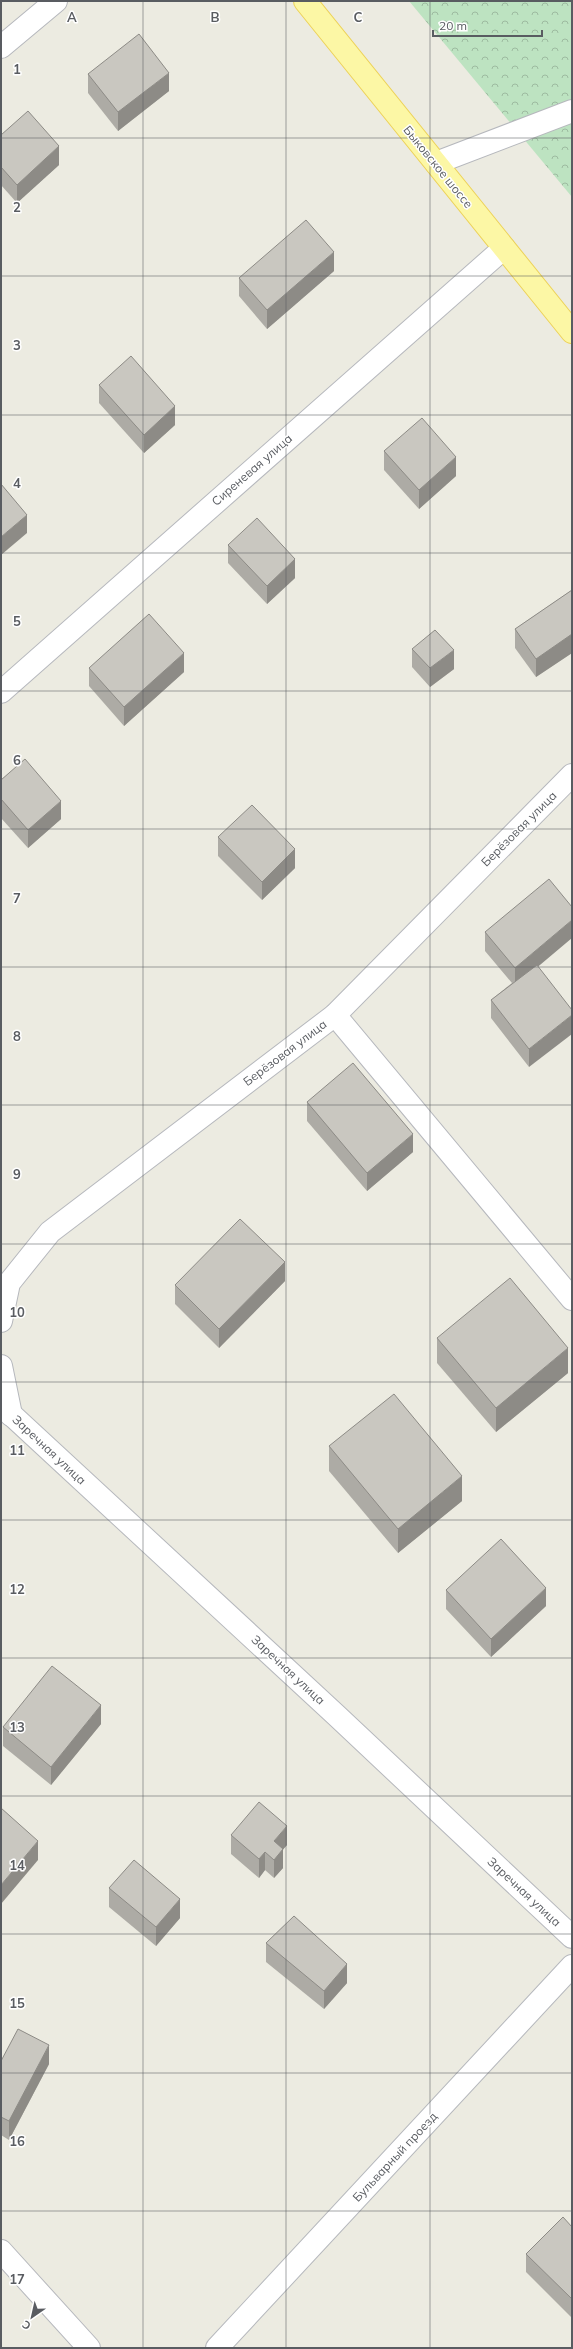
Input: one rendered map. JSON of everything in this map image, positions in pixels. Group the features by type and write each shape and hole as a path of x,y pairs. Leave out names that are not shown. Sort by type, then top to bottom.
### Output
{"main road":[{"name":"Быковское шоссе","path":"305,1 572,332"}],"street":[{"path":"1,47 56,1"},
{"path":"436,163 572,111"},
{"name":"Сиреневая улица","path":"1,692 504,248"},
{"name":"Берёзовая улица","path":"1,1321 9,1283 50,1232 335,1015 572,775"},
{"path":"335,1015 572,1299"},
{"path":"1,1366 6,1410"},
{"name":"Заречная улица","path":"6,1410 342,1720 572,1937"},
{"name":"Бульварный проезд","path":"217,2348 572,1966"},
{"path":"1,2251 89,2348"}],"green space":[{"path":"409,1 572,1 572,197"}],"building":[{"path":"139,34 169,73 118,112 88,74"},
{"path":"28,111 59,146 17,185 1,167 1,135"},
{"path":"306,220 334,252 267,310 239,278"},
{"path":"131,356 175,406 144,435 99,385"},
{"path":"422,418 456,457 419,490 384,451"},
{"path":"1,484 27,515 1,537"},
{"path":"257,518 295,559 267,586 228,545"},
{"path":"572,590 572,634 536,659 515,629"},
{"path":"149,614 184,653 124,707 89,668"},
{"path":"435,630 454,650 430,668 412,649"},
{"path":"25,759 61,801 28,830 1,799 1,780"},
{"path":"252,805 295,849 262,882 218,837"},
{"path":"549,879 572,907 572,920 515,968 485,932"},
{"path":"537,965 572,1010 572,1015 529,1049 491,1000"},
{"path":"353,1063 413,1134 367,1173 307,1102"},
{"path":"240,1219 285,1262 219,1329 175,1285"},
{"path":"510,1278 568,1348 496,1408 437,1338"},
{"path":"394,1394 462,1476 398,1529 329,1446"},
{"path":"501,1539 546,1588 491,1639 446,1590"},
{"path":"52,1666 101,1705 51,1767 3,1727"},
{"path":"259,1802 287,1826 274,1841 283,1849 274,1860 265,1852 259,1859 231,1835"},
{"path":"1,1808 38,1841 1,1885"},
{"path":"134,1860 180,1899 156,1927 109,1888"},
{"path":"294,1916 347,1964 324,1991 266,1943"},
{"path":"18,2029 49,2045 9,2121 1,2117 1,2061"},
{"path":"563,2217 572,2227 572,2299 526,2254"}]}
